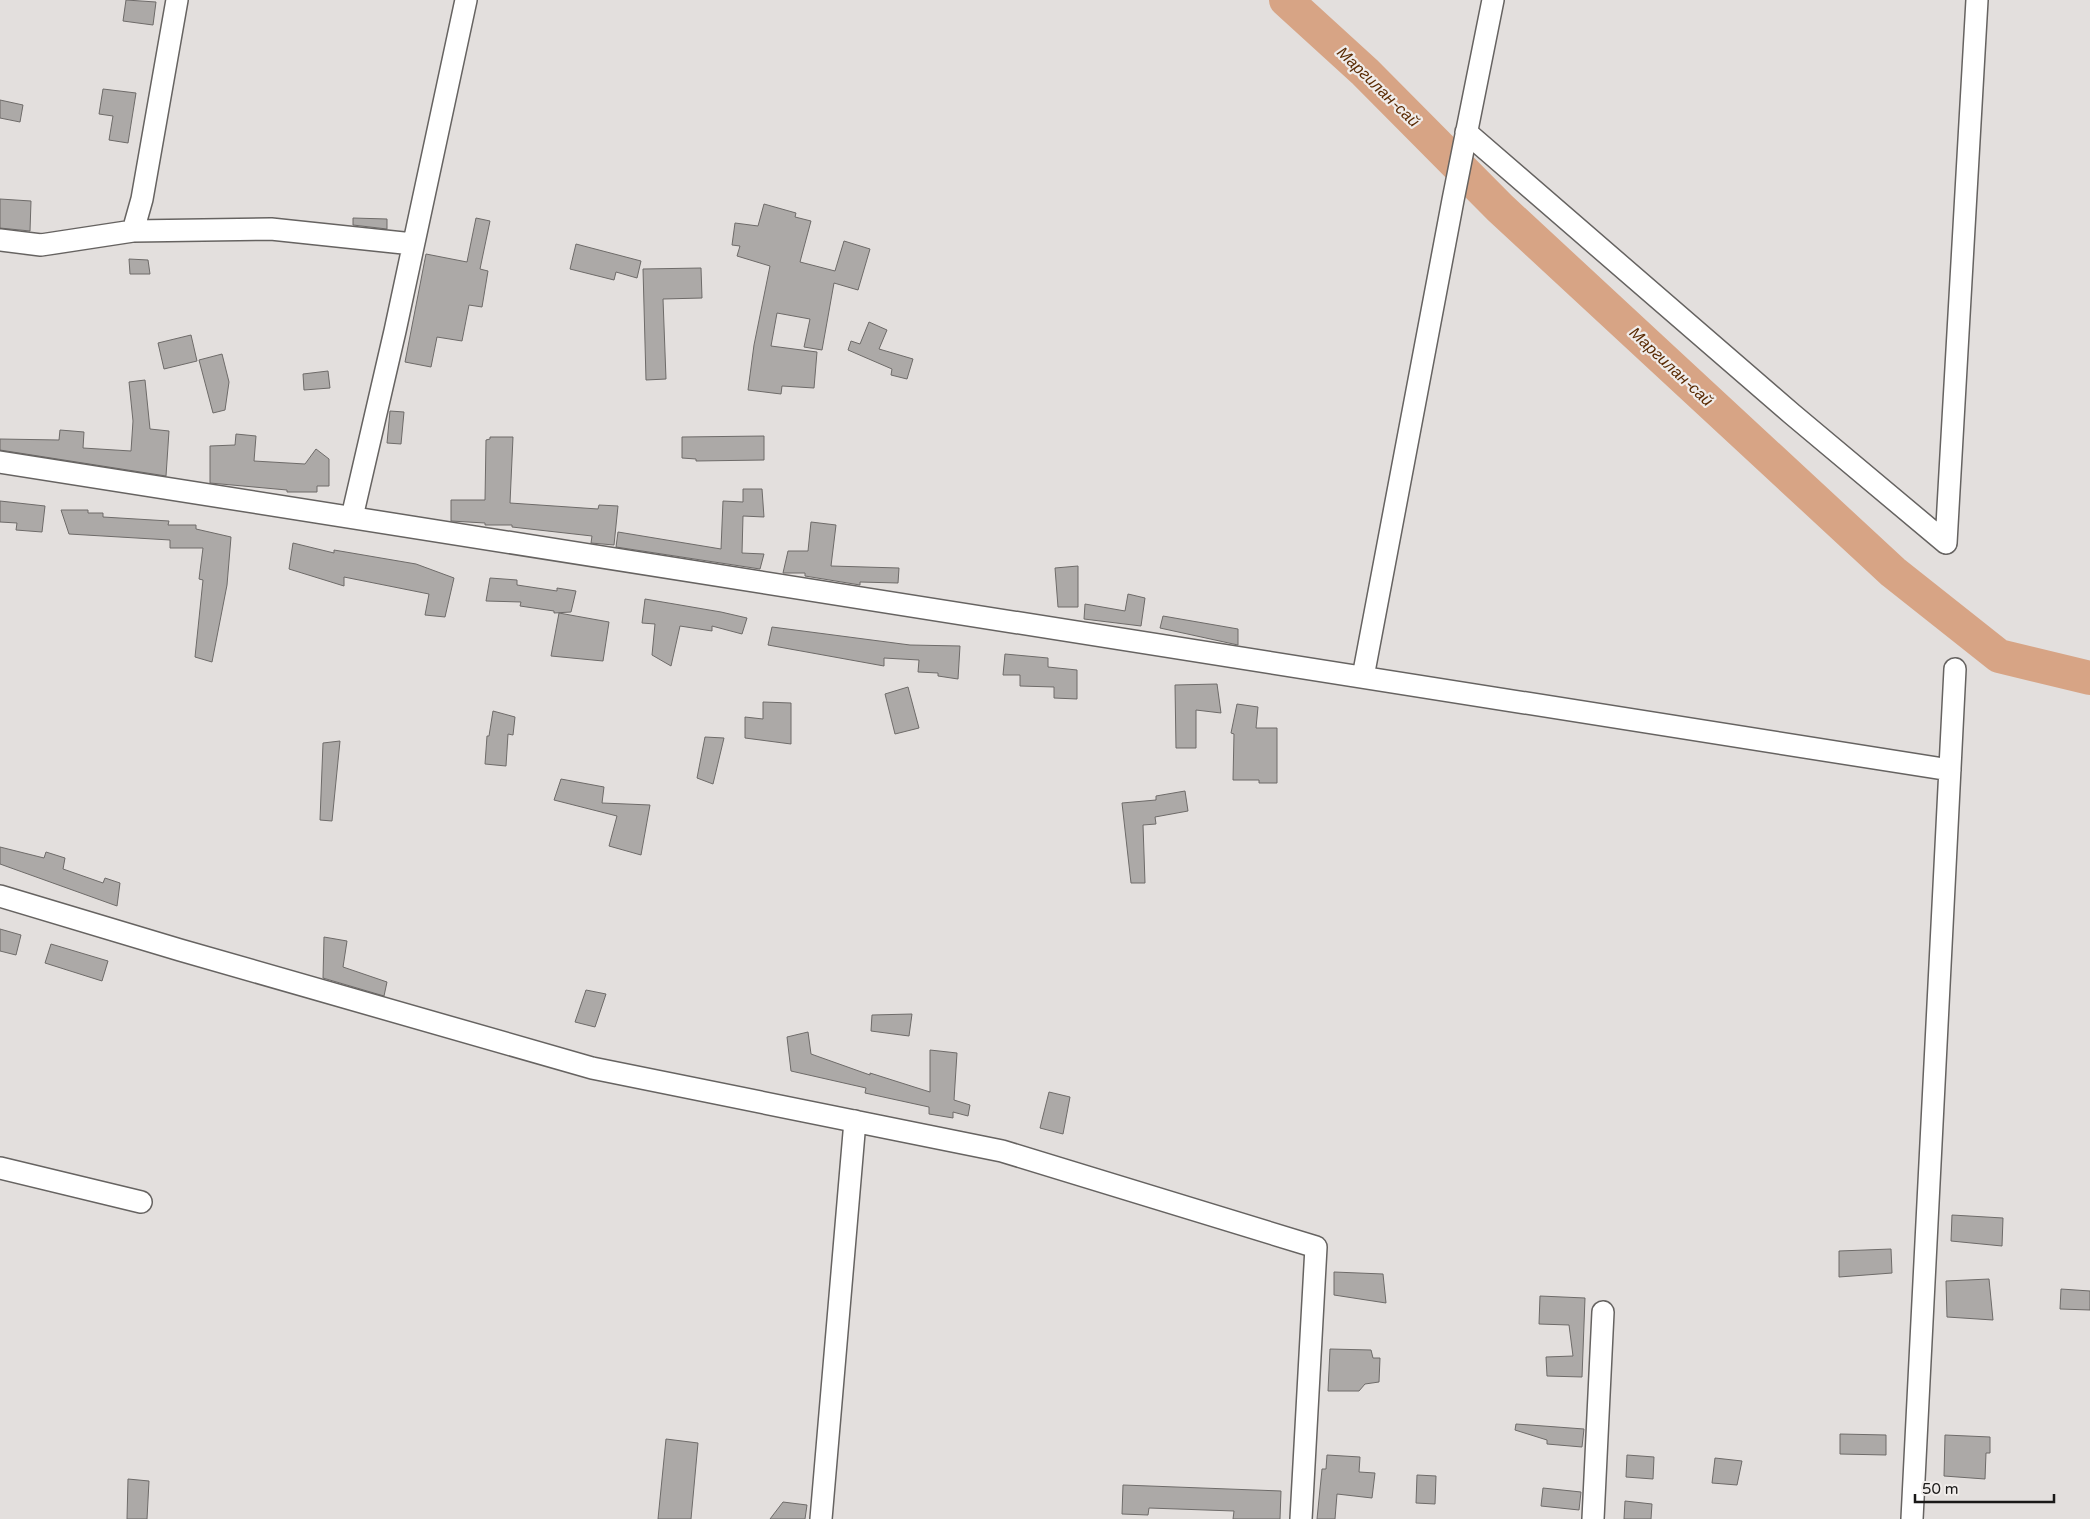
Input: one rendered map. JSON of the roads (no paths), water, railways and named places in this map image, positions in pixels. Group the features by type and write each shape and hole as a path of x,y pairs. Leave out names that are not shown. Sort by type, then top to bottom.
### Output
{"street":[{"path":"133,231 142,199 178,0"},
{"path":"352,517 414,244 466,0"},
{"path":"1362,677 1466,132 1494,0"},
{"path":"1466,132 1792,414 1946,543 1977,0"},
{"path":"0,240 41,245 133,231 271,229 414,244"},
{"path":"0,462 1950,770"},
{"path":"1912,1519 1955,669"},
{"path":"0,896 180,950 592,1068 1002,1151 1316,1247 1301,1519"},
{"path":"821,1519 855,1121"},
{"path":"0,1168 141,1202"},
{"path":"1593,1519 1603,1312"}],"waterway":[{"name":"Маргилан-сай","path":"1286,0 1365,72 1500,208 1893,572 1999,656 2090,678"}]}
